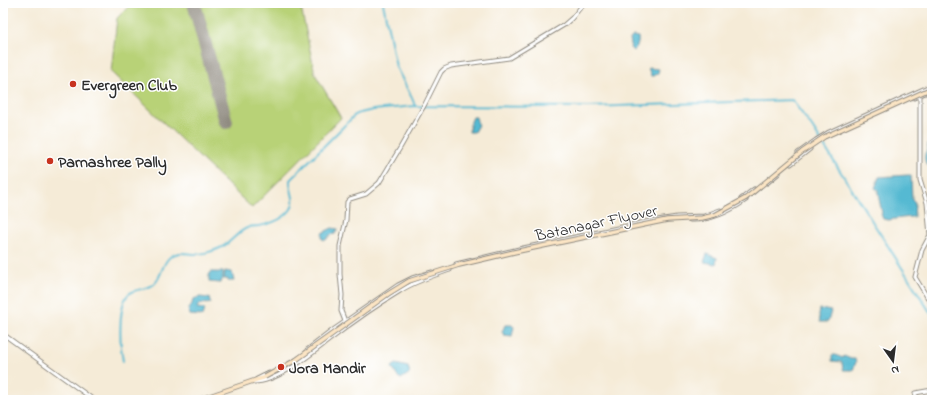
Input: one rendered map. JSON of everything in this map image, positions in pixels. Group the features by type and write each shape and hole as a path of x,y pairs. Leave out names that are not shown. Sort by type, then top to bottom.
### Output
{"main road":[{"name":"Batanagar Flyover","path":"255,381 264,378 296,360 388,294 409,281 459,265 514,252 667,220 702,218 715,215 746,198 802,152 824,137 932,88"},
{"path":"198,400 255,381"},
{"path":"202,400 255,381"}],"street":[{"path":"348,326 340,311 342,294 340,246 346,220 347,202 350,199 366,194 376,186 400,148 444,69 456,65 509,58 564,25 572,18 584,3"},
{"path":"255,381 266,380 284,372 348,326 408,286 459,266 527,250 662,222 703,220 714,217 744,201 824,137 918,91 932,88"},
{"path":"255,381 296,358 345,321 404,282 460,263 517,249 658,220 677,217 704,216 714,213 743,198 816,140 920,95 932,88"},
{"path":"918,91 920,95 920,180 927,203 930,235 922,250 915,277 932,305"},
{"path":"3,334 94,400"},
{"path":"918,400 915,394 932,390"}],"green space":[{"path":"132,3 189,3 222,123 230,120 197,3 300,3 315,74 341,118 252,208 111,72 117,18"}],"water":[{"path":"633,36 638,37 638,39 636,48 633,51 630,48 630,39"},
{"path":"648,68 659,69 658,73 651,76"},
{"path":"473,117 476,117 478,125 474,132 469,132 470,124"},
{"path":"932,133 932,166 927,165 925,162 925,153"},
{"path":"911,175 912,199 915,202 914,217 889,220 883,219 879,199 880,196 878,194 878,190 875,188 879,177"},
{"path":"332,228 338,229 335,234 330,235 326,240 322,239 322,233"},
{"path":"707,254 717,258 716,264 704,262"},
{"path":"225,271 232,272 234,281 224,279"},
{"path":"211,272 223,272 223,279 220,283 209,282 209,275"},
{"path":"200,297 209,298 211,303 201,304 198,306 197,308 205,309 203,316 190,315 188,309 192,304 193,299"},
{"path":"820,309 831,311 828,322 820,322"},
{"path":"505,325 512,325 514,327 512,336 504,335 502,332"},
{"path":"832,355 855,359 856,362 853,370 843,370 842,362 832,361"},
{"path":"396,364 408,367 410,373 401,379 397,376 392,367"}],"waterway":[{"path":"383,3 396,67 415,106"},
{"path":"123,361 120,325 123,305 126,298 133,291 150,287 155,283 165,263 170,257 180,253 199,254 215,250 227,244 248,227 268,224 281,218 288,213 293,205 290,180 356,114 373,110 415,106 590,107 792,100 812,127 932,315"}],"runway":[{"path":"194,3 226,122"}],"place":[{"name":"Evergreen Club","path":"73,84"},
{"name":"Parnashree Pally","path":"50,161"},
{"name":"Jora Mandir","path":"281,367"}]}
